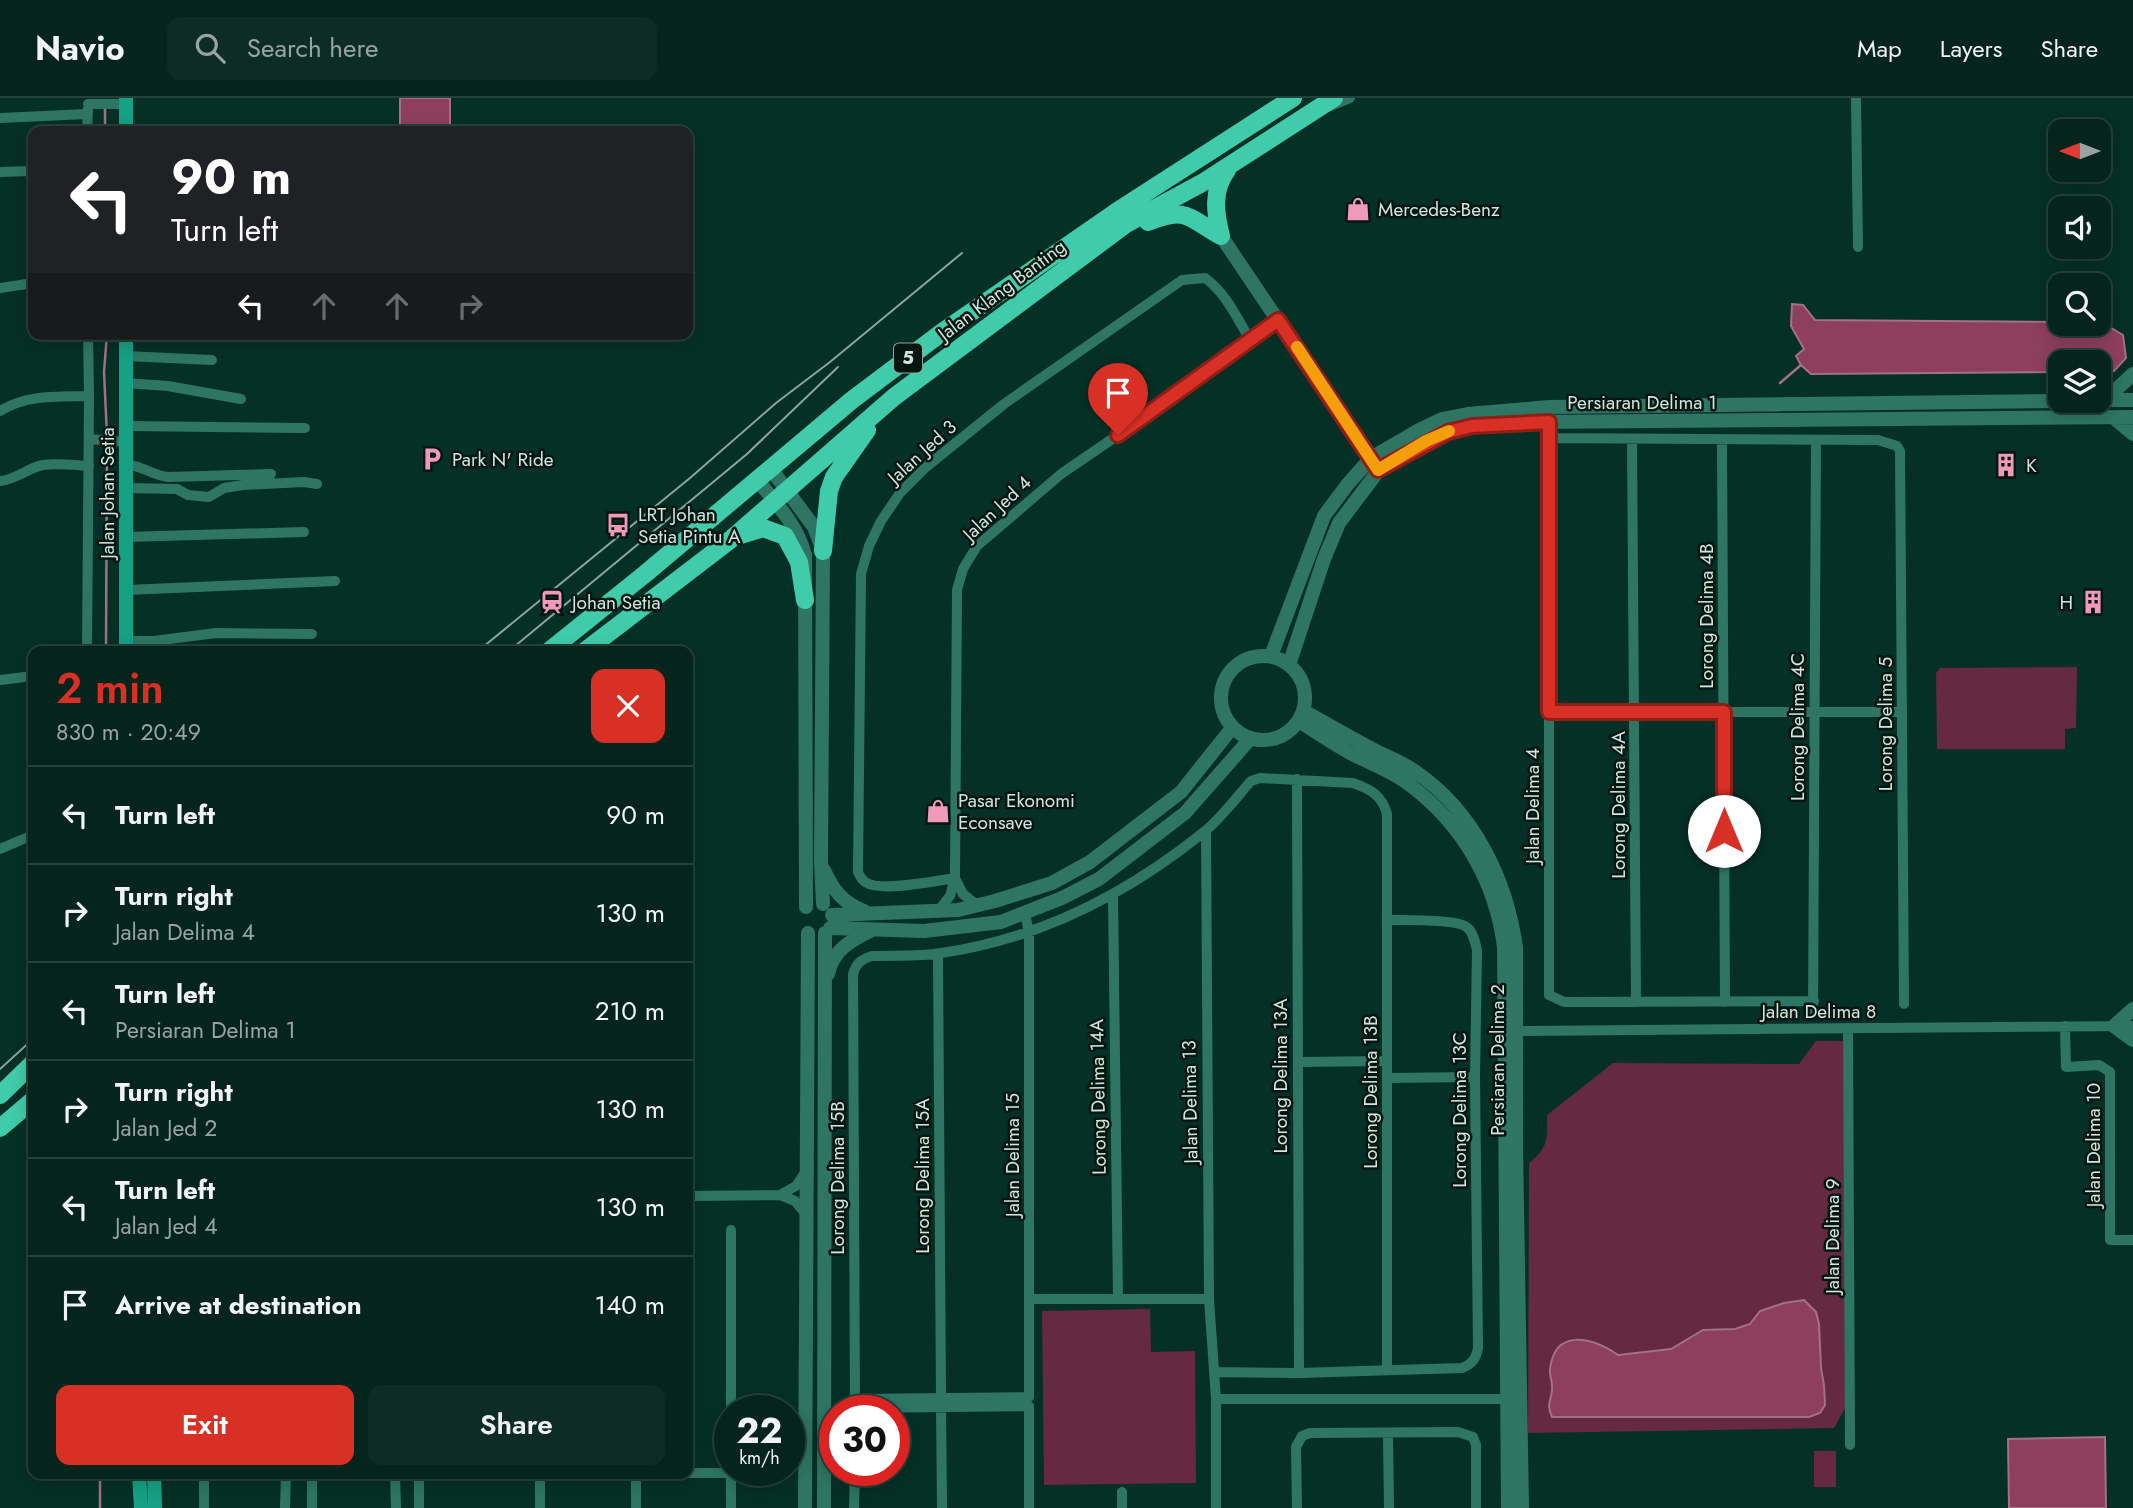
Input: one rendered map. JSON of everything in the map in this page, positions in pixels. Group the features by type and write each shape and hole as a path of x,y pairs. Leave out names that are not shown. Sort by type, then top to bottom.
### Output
{"highway":[{"name":"Jalan Klang Banting","path":"555,646 852,400 941,333 1122,208 1293,98"},
{"name":"Jalan Klang Banting","path":"592,646 730,540 894,397 1126,224 1229,167 1334,98"},
{"path":"1221,236 1216,214 1217,189 1220,179 1229,167"},
{"path":"1126,224 1149,222 1170,214 1180,214 1192,216 1221,236"},
{"path":"823,551 829,491 834,477 862,436 894,397"},
{"path":"730,540 763,528 785,536 799,562 805,600"},
{"path":"0,1098 28,1068"},
{"path":"0,1098 28,1076"},
{"path":"0,1130 28,1105"},
{"path":"0,1130 28,1114"}],"main road":[{"path":"122,102 126,126"},
{"name":"Jalan Johan Setia","path":"126,646 126,590 135,537 126,488 122,441 127,426 127,340"},
{"path":"139,1479 141,1508"},
{"path":"154,1479 155,1508"}],"street":[{"path":"1310,114 1350,98"},
{"path":"1856,98 1858,247"},
{"path":"0,118 122,102"},
{"path":"88,126 90,105"},
{"path":"0,172 28,172"},
{"path":"1221,236 1375,464"},
{"name":"Jalan Jed 3","path":"954,878 876,886 868,884 858,872 861,574 869,546 881,521 913,479 1004,404 1182,281 1205,278 1213,284 1250,340"},
{"path":"0,288 28,284"},
{"name":"Jalan Jed 4","path":"938,911 950,896 954,878 957,590 962,569 977,546 1061,474 1278,320"},
{"path":"88,340 93,440 89,466 88,646"},
{"path":"127,356 212,360"},
{"path":"2111,392 2133,374"},
{"path":"125,383 168,386 241,399"},
{"path":"0,411 16,401 89,396"},
{"path":"2111,400 2133,400"},
{"name":"Persiaran Delima 1","path":"1271,656 1324,516 1347,485 1375,464 1448,432 1549,414 2048,401"},
{"name":"Persiaran Delima 1","path":"1549,414 2133,417"},
{"name":"Jalan Delima 4","path":"1549,414 1549,995 1564,1002 1636,1002"},
{"path":"2114,418 2133,434"},
{"path":"127,426 305,428"},
{"path":"1549,438 1816,440"},
{"name":"Lorong Delima 4A","path":"1632,439 1636,1002"},
{"path":"93,440 122,441"},
{"name":"Lorong Delima 4B","path":"1722,440 1725,1002"},
{"name":"Lorong Delima 5","path":"1816,440 1878,440 1897,446 1900,451 1905,1004"},
{"name":"Lorong Delima 4C","path":"1725,1002 1814,1007 1816,440"},
{"name":"Persiaran Delima 1","path":"1289,665 1324,559 1339,523 1375,464"},
{"path":"0,481 15,479 45,465 89,466"},
{"path":"126,465 136,465 157,476 168,477 271,474"},
{"path":"764,475 780,495 814,527 823,551 821,862 827,920 824,1508"},
{"path":"126,488 177,489 188,495 209,496 223,488 243,485 304,482 317,484"},
{"path":"780,495 802,542 805,555 806,907 801,920 808,933 825,986"},
{"path":"135,537 304,532"},
{"path":"126,590 335,581"},
{"path":"126,646 216,633 312,634"},
{"path":"1259,656 1271,656 1289,665 1298,674 1304,685 1306,698 1301,716 1290,732 1277,739 1250,739 1225,719 1220,695 1223,684 1238,664 1259,656"},
{"path":"0,680 28,677"},
{"path":"1549,712 1902,712"},
{"name":"Persiaran Delima 2","path":"1301,716 1416,772 1450,803 1484,846 1504,891 1513,920 1516,948 1510,1030 1506,1399 1508,1508"},
{"path":"808,933 818,935 827,920 871,913 938,911 978,906 1052,883 1090,862 1181,792 1233,728"},
{"path":"806,907 816,903 827,920 875,929 924,931 1001,922 1025,913 1099,879 1185,813 1250,739"},
{"path":"938,954 1029,933 1071,917 1113,895 1206,831 1251,781 1260,778 1297,779"},
{"name":"Lorong Delima 13B","path":"1297,779 1339,781 1363,786 1380,797 1387,814 1387,1370"},
{"name":"Lorong Delima 13A","path":"1297,779 1299,1373"},
{"name":"Jalan Delima 13","path":"1206,831 1209,1299 1216,1399"},
{"path":"0,849 28,837"},
{"path":"821,862 830,884 842,900 871,913"},
{"path":"954,878 962,894 978,906"},
{"path":"1025,913 1025,901 1030,890"},
{"name":"Lorong Delima 14A","path":"1113,895 1118,1299"},
{"path":"1006,897 1017,903 1025,913"},
{"name":"Jalan Delima 15","path":"1025,913 1029,933 1029,1508"},
{"name":"Lorong Delima 13C","path":"1387,920 1465,926 1474,937 1477,950 1475,1077 1479,1348 1476,1357 1462,1368 1387,1370"},
{"path":"825,986 830,963 846,943 875,929"},
{"path":"805,1508 808,933"},
{"name":"Lorong Delima 15B","path":"855,1395 853,974 859,963 872,956 938,954"},
{"name":"Lorong Delima 15A","path":"938,954 942,1508"},
{"path":"1636,1002 1725,1002"},
{"path":"2133,1009 2114,1026 2133,1040"},
{"name":"Jalan Delima 10","path":"2065,1026 2066,1067 2099,1065 2110,1072 2110,1240 2133,1240"},
{"name":"Jalan Delima 8","path":"1510,1030 2133,1026"},
{"name":"Jalan Delima 9","path":"1848,1028 1850,1445"},
{"name":"Persiaran Delima 2","path":"1510,1030 1522,1508"},
{"path":"1298,1062 1387,1061"},
{"path":"1387,1078 1475,1077"},
{"path":"780,1195 796,1186 807,1169"},
{"path":"693,1196 780,1195 795,1201 806,1214"},
{"path":"731,1230 731,1395"},
{"path":"1030,1299 1209,1299"},
{"path":"1214,1372 1387,1370"},
{"path":"1216,1508 1216,1399 1521,1399"},
{"path":"910,1403 1029,1402"},
{"path":"1297,1508 1296,1447 1299,1438 1310,1433 1466,1433 1473,1437 1476,1445 1476,1508"},
{"path":"1388,1434 1389,1508"},
{"path":"693,1473 714,1472"},
{"path":"204,1479 204,1508"},
{"path":"285,1508 286,1479"},
{"path":"312,1479 312,1508"},
{"path":"395,1479 396,1508"},
{"path":"419,1479 419,1508"},
{"path":"540,1479 540,1508"},
{"path":"636,1479 636,1508"},
{"path":"731,1486 731,1508"},
{"path":"854,1508 855,1486"},
{"path":"1122,1492 1122,1508"}],"shaded area":[{"path":"400,98 450,98 450,126 400,126"},
{"path":"1792,304 1803,305 1815,320 2048,322 2048,336 2111,336 2111,328 2123,335 2126,358 2114,371 2111,371 2111,350 2048,350 2048,372 1811,374 1796,356 1804,349 1791,326"},
{"path":"2077,667 2076,728 2065,729 2065,749 1937,749 1936,673 1940,668"},
{"path":"1816,1041 1846,1041 1848,1403 1834,1428 1528,1433 1529,1163 1546,1142 1547,1115 1613,1063 1799,1064"},
{"path":"1804,1300 1816,1312 1819,1324 1825,1405 1820,1413 1809,1417 1552,1417 1549,1408 1552,1391 1550,1369 1553,1356 1559,1347 1567,1342 1587,1341 1618,1355 1671,1349 1703,1330 1735,1329 1750,1324 1760,1311"},
{"path":"1150,1309 1151,1352 1195,1351 1196,1483 1044,1485 1042,1311"},
{"path":"2105,1437 2106,1508 2009,1508 2008,1439"},
{"path":"1814,1451 1836,1451 1836,1487 1814,1487"}],"waterway":[{"path":"105,108 105,126"},
{"path":"107,340 104,372 107,436"},
{"path":"1780,383 1801,365"},
{"path":"106,646 107,442"},
{"path":"100,1479 100,1508"}],"tram line":[{"path":"484,646 690,478 776,403 962,253"},
{"path":"515,646 747,454 838,367"},
{"path":"0,1069 28,1044"}],"slow traffic":[{"path":"1297,347 1378,470 1426,441 1449,431"}],"place":[{"name":"Mercedes-Benz","path":"1358,209"},
{"name":"Park N' Ride","path":"432,459"},
{"name":"K","path":"2006,465"},
{"name":"LRT Johan Setia Pintu A","path":"618,525"},
{"name":"Johan Setia","path":"552,602"},
{"name":"H","path":"2093,602"},
{"name":"Pasar Ekonomi Econsave","path":"938,811"}],"route":[{"path":"1118,435 1278,320 1378,470 1426,441 1448,432 1472,426 1549,422 1549,712 1724,712 1724,831"}]}
